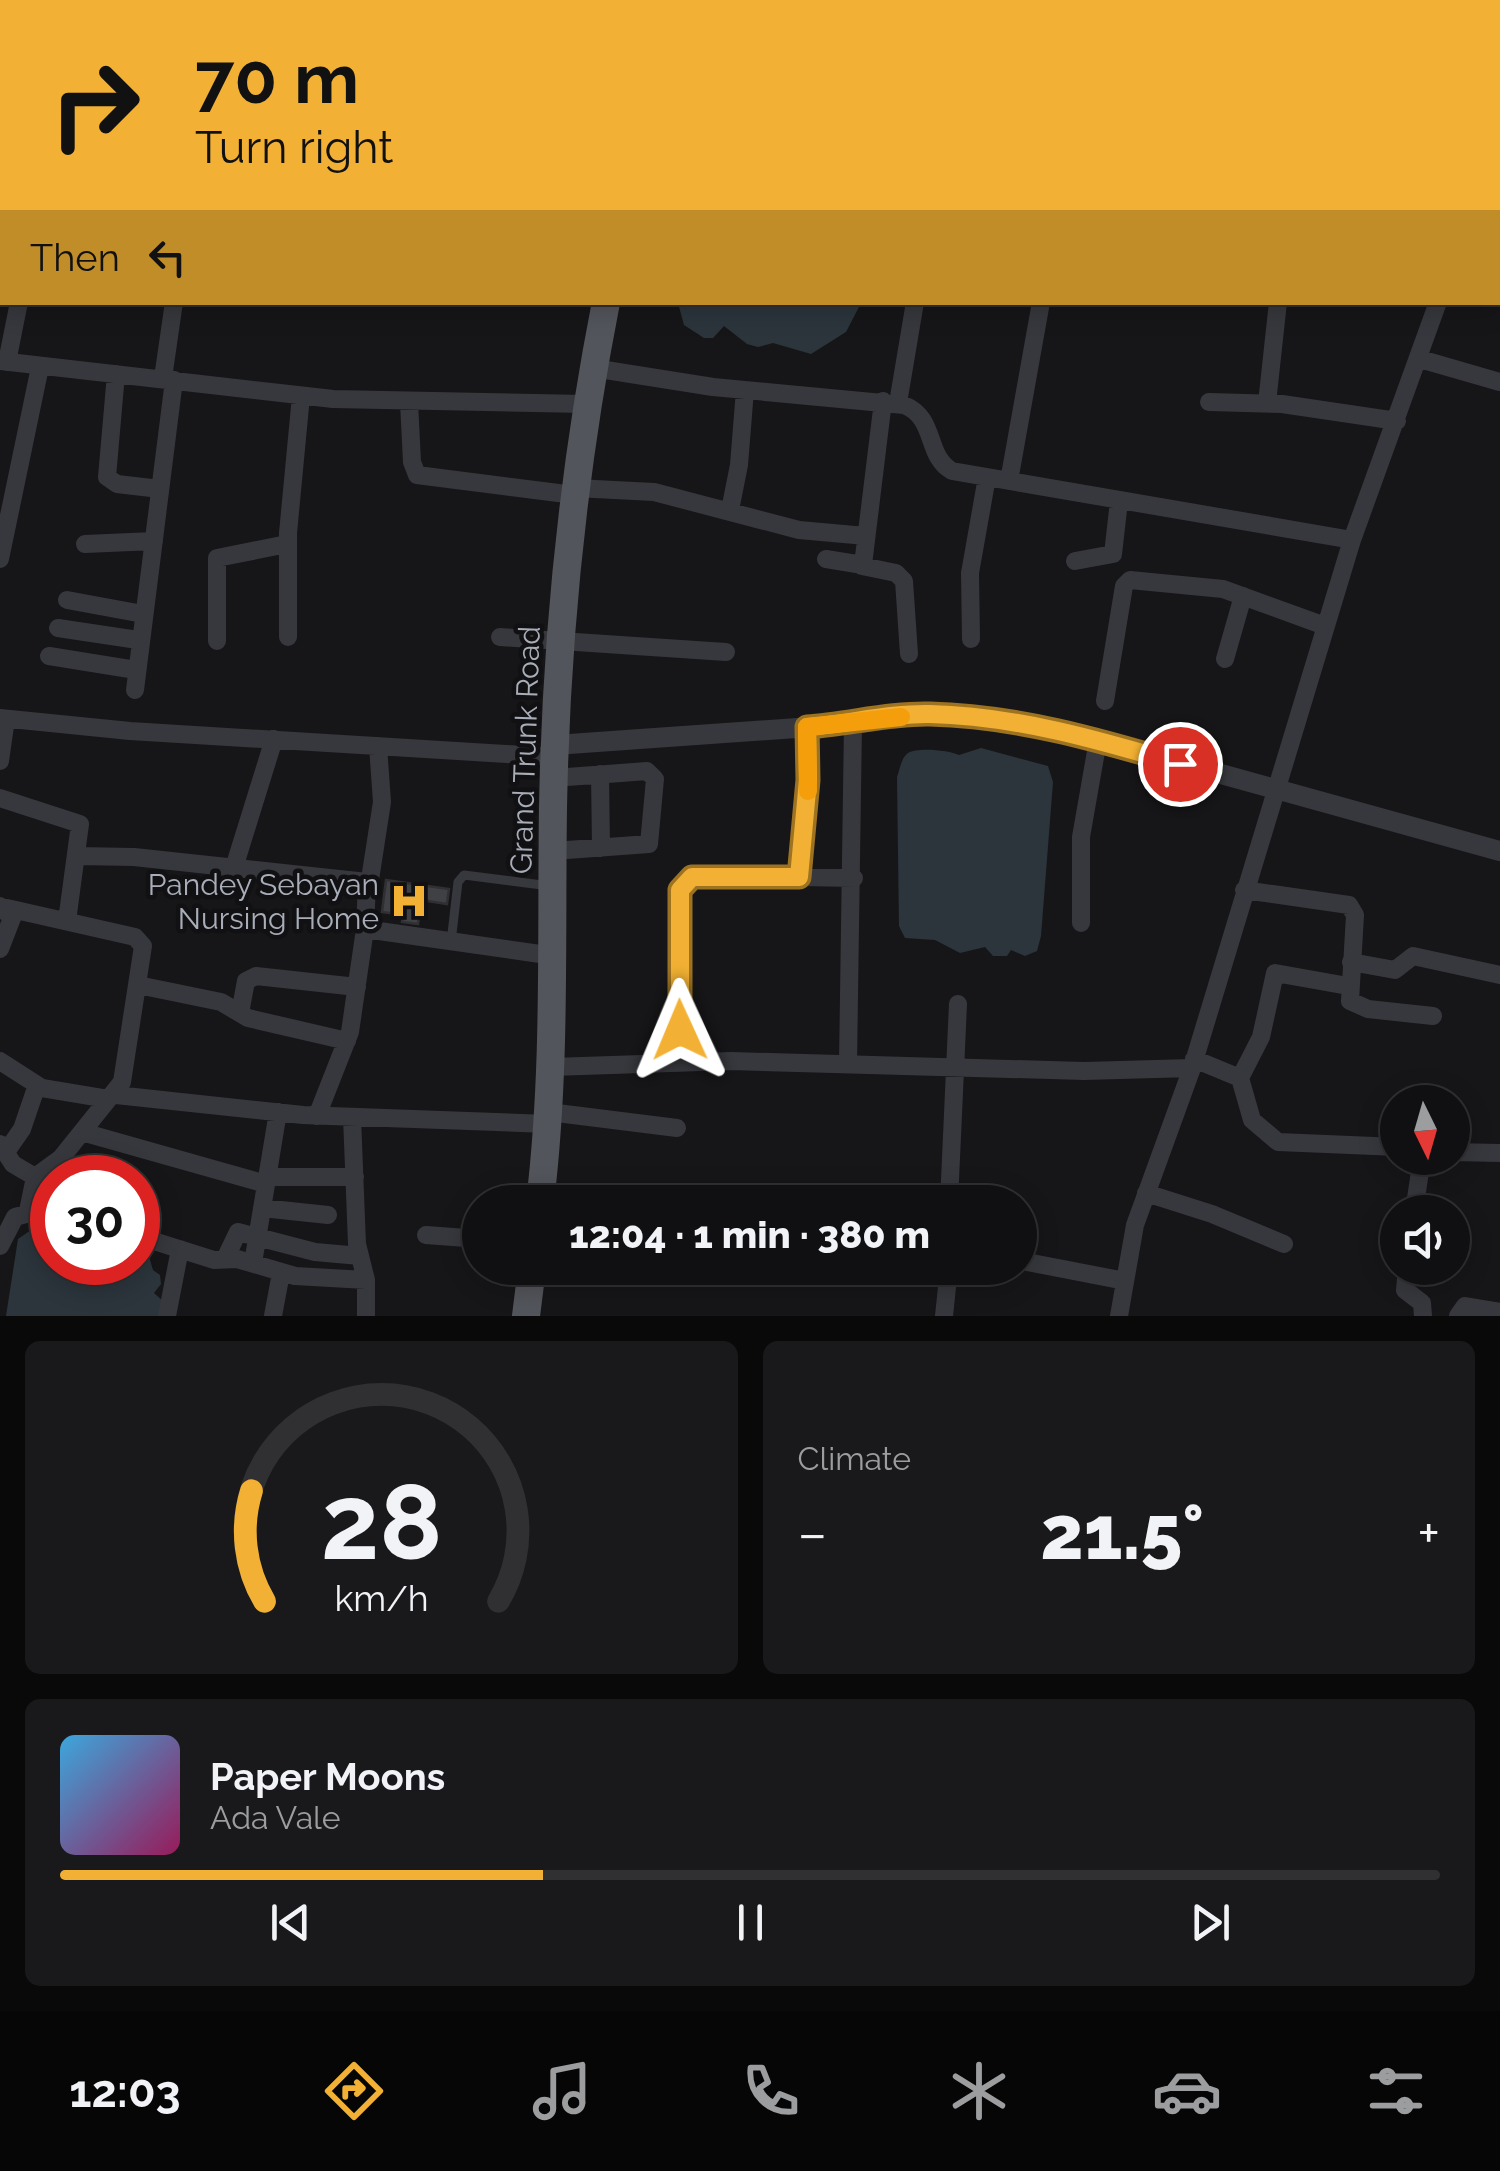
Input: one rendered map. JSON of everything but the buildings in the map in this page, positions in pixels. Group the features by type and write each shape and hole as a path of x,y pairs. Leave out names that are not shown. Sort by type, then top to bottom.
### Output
{"main road":[{"name":"Grand Trunk Road","path":"542,1185 552,1066 555,745 560,644 574,491 605,305"},
{"path":"526,1316 530,1285"}],"street":[{"path":"18,305 3,361 301,396 586,404"},
{"path":"135,690 138,640 160,489 174,305"},
{"path":"862,566 890,402 914,305"},
{"path":"1009,481 1040,305"},
{"path":"1268,402 1278,305"},
{"path":"1119,1316 1134,1225 1193,1063 1352,540 1437,305"},
{"path":"1420,359 1500,382"},
{"path":"1,554 40,366"},
{"path":"593,368 744,390 890,402 923,416 944,466 987,478 1352,540"},
{"path":"116,374 107,477 117,484 160,489"},
{"path":"730,510 740,465 744,390"},
{"path":"288,638 288,544 301,396"},
{"path":"408,402 417,474 574,491 654,492 800,530 866,536"},
{"path":"1209,402 1268,402 1397,422"},
{"path":"971,639 970,573 987,478"},
{"path":"1075,561 1113,554 1119,500"},
{"path":"84,544 154,541"},
{"path":"217,641 217,558 288,544"},
{"path":"826,560 896,573 904,581 909,654"},
{"path":"1105,701 1126,582 1202,584 1325,626"},
{"path":"1225,659 1243,596"},
{"path":"67,600 143,614"},
{"path":"58,628 138,640"},
{"path":"500,637 560,644 726,652"},
{"path":"49,656 136,670"},
{"path":"0,761 3,718 378,746 555,745 854,724 928,714 1037,726 1279,773 1500,851"},
{"path":"848,1064 854,724"},
{"path":"799,877 808,780 807,727"},
{"path":"234,871 274,739"},
{"path":"634,740 638,772"},
{"path":"1081,923 1081,837 1098,740"},
{"path":"553,851 652,841 655,779 652,772 600,774 555,745"},
{"path":"317,1116 347,1041 357,988 382,802 378,746"},
{"path":"600,774 600,848"},
{"path":"0,798 76,819 80,829 68,921"},
{"path":"77,856 134,857 234,871 360,880 369,886"},
{"path":"680,1062 679,921 685,882 704,876 854,878"},
{"path":"1244,890 1349,905 1355,916 1348,996 1356,1005 1433,1016"},
{"path":"3,907 140,940 138,985 122,1082 63,1155"},
{"path":"0,950 12,918 3,907"},
{"path":"365,929 554,956"},
{"path":"1350,962 1395,970 1413,956 1500,976"},
{"path":"1348,986 1274,973 1260,1037 1240,1078 1252,1120 1278,1142 1380,1147"},
{"path":"240,1013 246,981 256,976 357,988"},
{"path":"138,985 221,1002 240,1013 347,1041"},
{"path":"950,1185 958,1004"},
{"path":"0,1062 37,1085 112,1097 317,1116 549,1118 677,1128"},
{"path":"552,1066 680,1062 1084,1071 1193,1063 1240,1078"},
{"path":"30,1174 13,1164 3,1148 22,1130 37,1085"},
{"path":"253,1264 278,1112"},
{"path":"352,1117 366,1316"},
{"path":"82,1132 267,1181 354,1177"},
{"path":"1470,1152 1500,1153"},
{"path":"1146,1193 1212,1214 1284,1244"},
{"path":"0,1246 4,1223 28,1211 30,1202"},
{"path":"262,1208 328,1215"},
{"path":"225,1260 236,1234 316,1252 360,1256"},
{"path":"426,1235 462,1238"},
{"path":"160,1243 281,1273 366,1280"},
{"path":"167,1316 180,1249"},
{"path":"1037,1264 1125,1281"},
{"path":"272,1316 281,1273"},
{"path":"944,1316 947,1285"},
{"path":"1406,1285 1406,1290 1422,1303 1424,1316"},
{"path":"1458,1316 1465,1306 1500,1312"}],"lane":[{"path":"451,942 458,882 464,875 553,886"}],"shaded area":[{"path":"679,305 860,305 846,332 811,354 773,343 758,347 747,344 724,326 713,338 704,338 684,325"},
{"path":"981,748 1048,766 1053,782 1041,936 1037,951 1025,956 1011,950 1007,956 993,956 985,947 960,953 935,940 905,938 899,926 897,777 902,761 908,753 918,750 959,755"},
{"path":"30,1231 30,1285 160,1285 160,1275 161,1284 154,1293 163,1301 161,1316 6,1316 18,1239"}],"slow traffic":[{"path":"808,791 807,727 901,717"}],"place":[{"name":"Pandey Sebayan Nursing Home","path":"409,901"}],"route":[{"path":"680,1030 680,890 692,877 799,877 807,803 807,727 928,714 984,718 1098,740 1180,764"}]}
